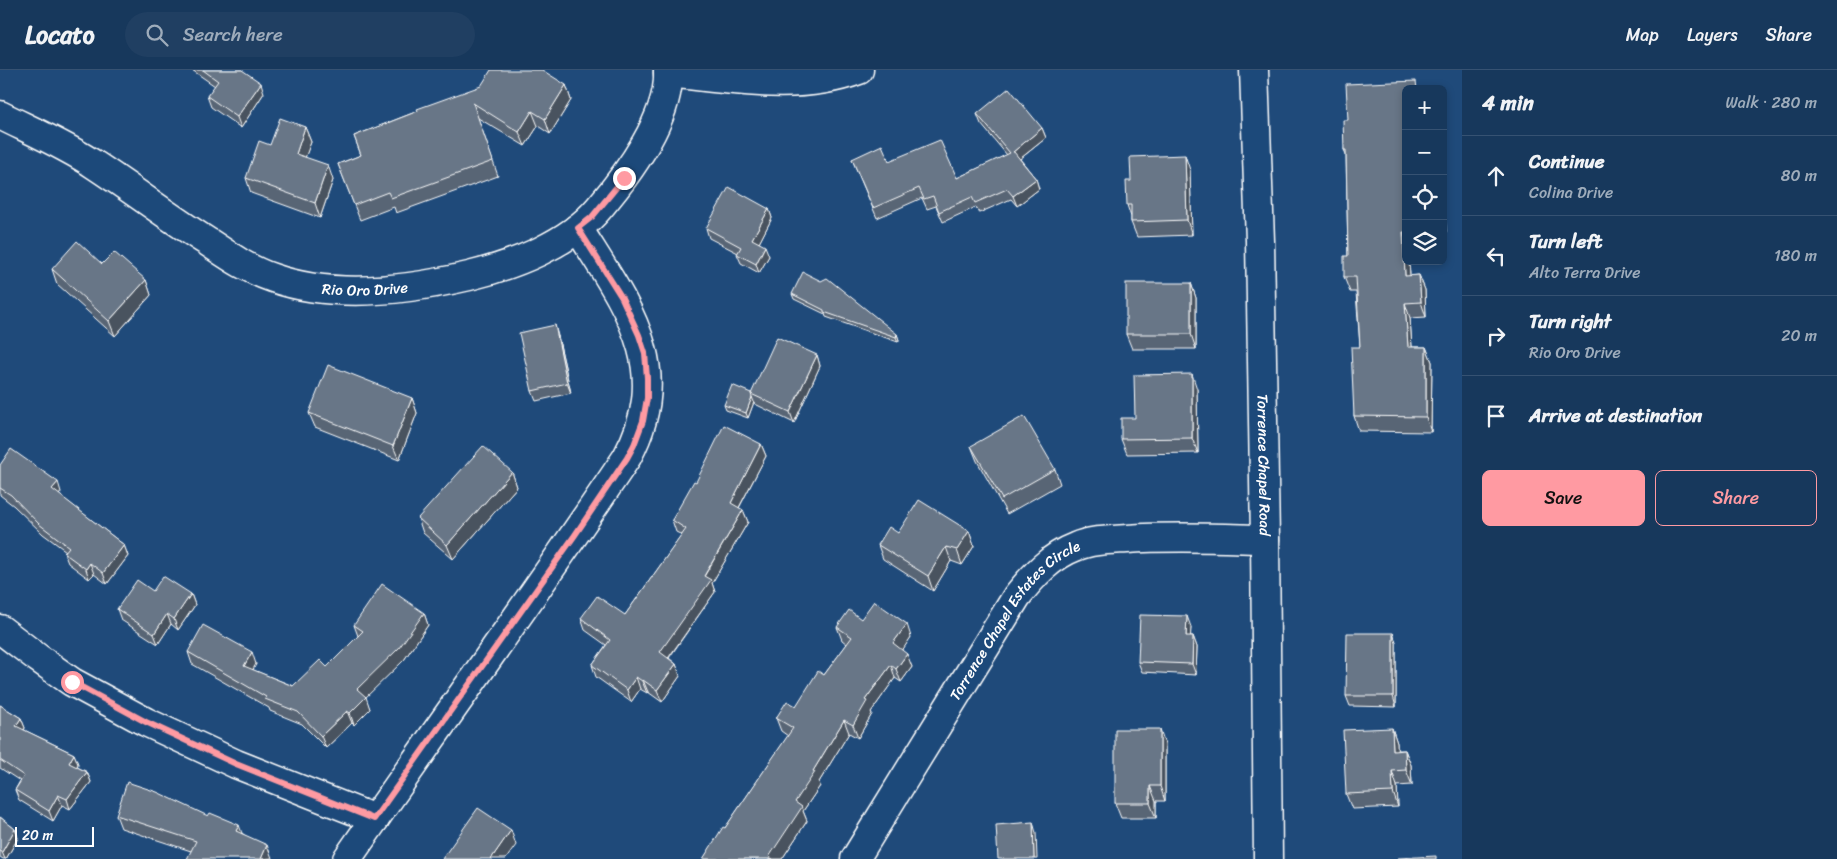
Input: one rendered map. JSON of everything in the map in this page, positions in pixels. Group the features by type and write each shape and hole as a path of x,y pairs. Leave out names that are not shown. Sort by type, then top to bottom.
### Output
{"street":[{"path":"668,72 752,82 797,83 835,78 859,70"},
{"name":"Torrence Chapel Road","path":"1254,70 1260,251 1268,859"},
{"name":"Rio Oro Drive","path":"0,115 57,143 93,164 241,264 273,278 307,286 346,290 390,290 434,284 485,272 520,260 548,247 578,228 592,217 624,178 655,125 663,106 668,72"},
{"path":"347,859 575,535 627,458 643,421 647,398 647,378 645,353 639,335 622,298 578,228"},
{"name":"Torrence Chapel Estates Circle","path":"855,859 1017,596 1031,578 1059,554 1076,546 1098,541 1164,537 1265,539"},
{"path":"0,629 72,682 146,722 236,764 374,819"}],"building":[{"path":"203,70 242,70 261,83 237,117 207,96 218,81"},
{"path":"491,70 542,70 566,85 545,119 532,111 519,132 473,103 493,161 391,198 388,192 354,205 338,164 361,155 354,136 418,111 417,109 481,86"},
{"path":"1416,81 1416,85 1402,85 1402,265 1404,265 1405,276 1419,275 1421,302 1405,303 1408,347 1426,347 1426,417 1354,416 1351,347 1360,347 1356,277 1344,277 1344,256 1348,256 1346,150 1344,150 1343,120 1348,120 1346,84"},
{"path":"1009,88 1042,128 1013,152 1036,179 1013,196 1007,189 975,203 972,197 939,212 933,196 924,199 919,188 873,208 852,159 882,145 889,161 940,140 957,178 1010,153 977,114"},
{"path":"280,118 305,127 296,154 328,165 315,203 246,178 259,141 270,145"},
{"path":"1185,155 1187,220 1131,222 1131,205 1127,205 1126,181 1131,181 1130,157"},
{"path":"729,187 769,209 752,239 765,246 756,264 737,254 741,247 706,228"},
{"path":"77,241 102,264 114,252 146,280 109,321 52,269"},
{"path":"803,272 821,281 827,278 897,334 896,337 824,312 824,310 792,294"},
{"path":"1126,283 1191,283 1191,334 1126,334"},
{"path":"555,325 567,383 532,391 519,333"},
{"path":"777,337 817,355 790,412 751,394"},
{"path":"328,365 412,398 393,446 309,413"},
{"path":"1192,374 1192,438 1121,439 1121,418 1135,418 1134,375"},
{"path":"732,385 751,393 752,397 746,413 724,405"},
{"path":"1024,416 1055,469 1002,499 971,446"},
{"path":"724,425 761,444 731,503 743,510 704,576 711,580 660,652 676,664 657,690 636,677 627,690 592,665 610,640 581,618 597,596 625,615 686,529 672,520 694,481 696,482"},
{"path":"483,446 512,472 447,545 418,518"},
{"path":"11,449 58,482 52,489 124,545 103,573 90,563 86,569 64,553 69,547 39,524 11,495 0,488 0,465"},
{"path":"919,500 969,531 957,550 946,547 928,576 878,545 889,527 898,533"},
{"path":"163,576 191,594 174,619 167,614 154,634 117,609 137,580 153,591"},
{"path":"382,584 424,613 399,648 357,689 366,697 350,713 347,711 321,736 298,712 265,699 266,697 188,652 203,625 252,652 244,666 293,686 320,660 327,667 363,631 354,625"},
{"path":"874,601 907,624 893,643 907,654 896,669 891,665 865,700 867,701 853,725 844,720 813,771 815,772 795,802 802,807 769,857 773,859 703,859 723,827 725,828 793,728 776,718 787,701 796,706 818,671 824,675 852,637 837,627 849,610 861,619"},
{"path":"1140,615 1187,616 1186,636 1193,636 1192,664 1138,662"},
{"path":"1347,633 1393,633 1393,696 1346,696"},
{"path":"0,705 21,718 16,726 74,754 69,763 87,772 67,799 58,795 49,811 15,790 24,776 0,760"},
{"path":"1392,728 1393,751 1405,750 1406,770 1392,771 1393,792 1346,794 1343,730"},
{"path":"1115,729 1160,729 1160,786 1150,786 1150,803 1115,803"},
{"path":"127,782 157,792 208,816 210,813 239,825 236,831 267,845 261,859 187,859 196,841 116,815"},
{"path":"478,808 511,830 491,859 442,859"},
{"path":"0,817 15,829 2,852 0,851"},
{"path":"1033,822 1034,859 998,859 996,825"},
{"path":"1436,856 1436,859 1398,859 1398,858"}],"route":[{"path":"72,682 146,722 236,764 374,819 575,535 634,445 643,421 647,398 645,353 622,298 578,228 592,217 624,178"}]}
